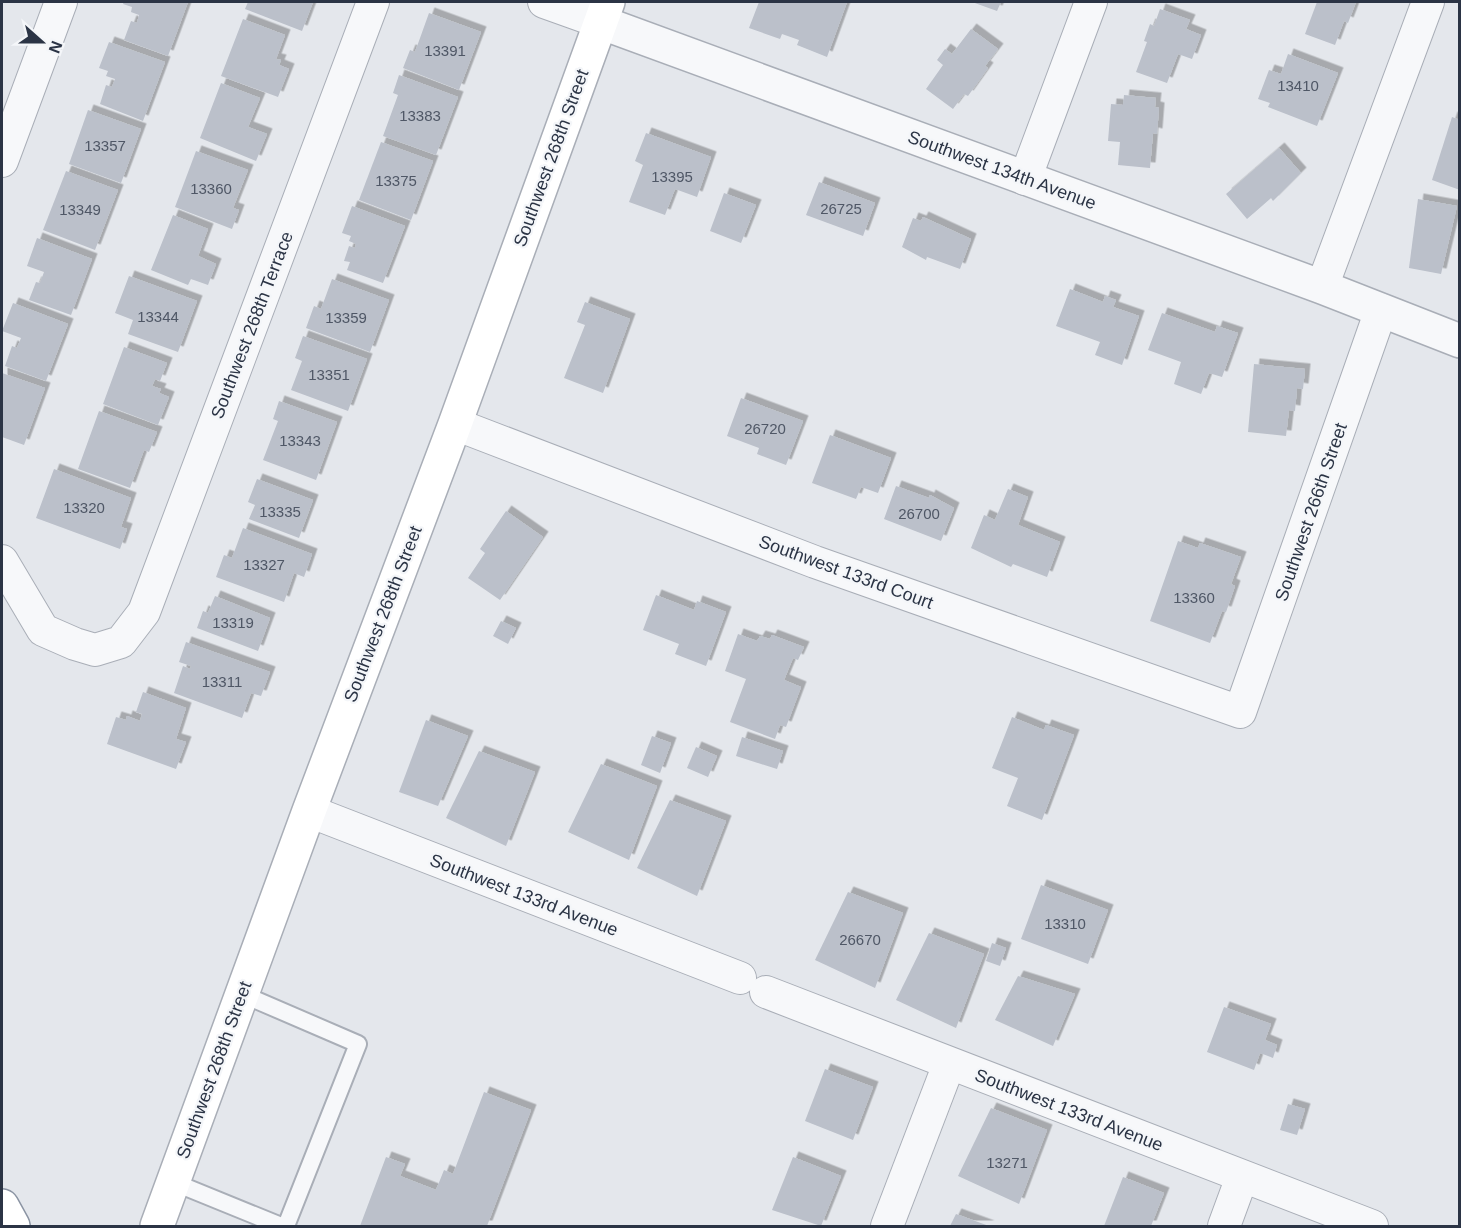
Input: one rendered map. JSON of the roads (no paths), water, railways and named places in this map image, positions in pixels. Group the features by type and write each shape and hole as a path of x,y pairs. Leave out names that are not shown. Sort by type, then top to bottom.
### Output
{"main road":[{"name":"Southwest 268th Street","path":"157,1227 309,811 455,424 604,12"},
{"path":"2,1206 13,1227"}],"street":[{"path":"2,161 61,2"},
{"name":"Southwest 268th Terrace","path":"2,561 43,630 75,644 95,650 121,642 144,612 373,2"},
{"name":"Southwest 134th Avenue","path":"544,2 604,12 1025,179 1322,287 1460,341"},
{"path":"1025,179 1091,2"},
{"path":"1322,287 1428,2"},
{"name":"Southwest 266th Street","path":"1240,712 1381,310"},
{"name":"Southwest 133rd Court","path":"455,424 815,562 1240,712"},
{"name":"Southwest 133rd Avenue","path":"309,811 949,1064 1372,1227"},
{"path":"887,1227 949,1064"},
{"path":"1224,1227 1242,1177"}],"lane":[{"path":"242,994 358,1044 286,1227"},
{"path":"173,1182 281,1227"}]}
